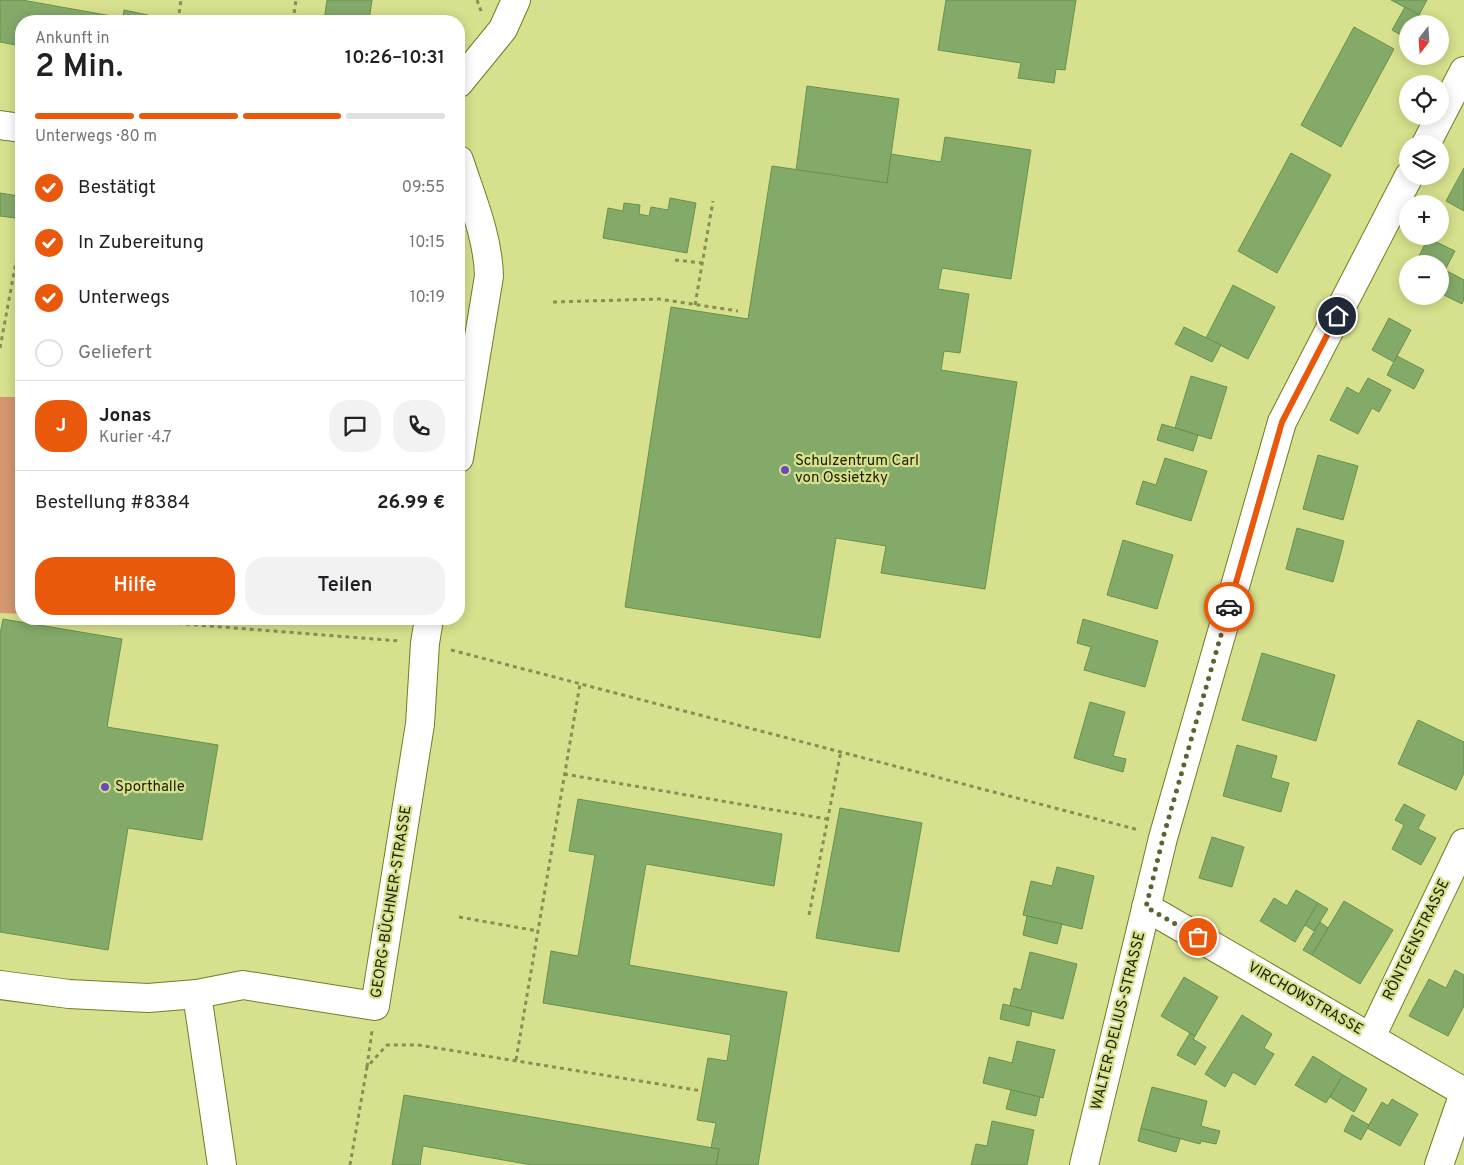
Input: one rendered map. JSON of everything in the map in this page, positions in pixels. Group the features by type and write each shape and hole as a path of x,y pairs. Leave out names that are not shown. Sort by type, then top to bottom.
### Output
{"street":[{"path":"465,76 503,29 516,0"},
{"path":"1431,135 1464,71"},
{"path":"0,125 15,127"},
{"path":"465,178 482,229 489,261 489,276 465,422"},
{"name":"WALTER-DELIUS-STRASSE","path":"1084,1165 1163,838 1282,422 1404,185"},
{"name":"GEORG-BÜCHNER-STRASSE","path":"0,985 69,994 148,998 197,994 243,985 375,1006 420,724 427,631"},
{"name":"RÖNTGENSTRASSE","path":"1371,1037 1464,842"},
{"name":"VIRCHOWSTRASSE","path":"1146,907 1464,1092"},
{"path":"197,994 222,1165"},
{"path":"1439,1165 1464,1092"}],"path":[{"path":"179,15 181,0"},
{"path":"294,15 296,0"},
{"path":"695,305 713,201"},
{"path":"675,260 702,263"},
{"path":"0,348 15,267"},
{"path":"553,302 659,299 738,311"},
{"path":"258,625 427,631 580,684 1118,824 1163,838"},
{"path":"516,1060 580,684"},
{"path":"808,915 841,751"},
{"path":"564,774 827,819"},
{"path":"459,918 538,931"},
{"path":"350,1165 367,1067 375,1006"},
{"path":"367,1067 387,1045 418,1045 702,1091"}],"shaded area":[{"path":"0,397 15,397 15,614 0,613"}],"building":[{"path":"0,0 22,0 106,15 15,15 15,45 0,42"},
{"path":"327,0 372,0 370,15 325,15"},
{"path":"946,0 1076,0 1065,70 1056,69 1054,83 1018,78 1021,63 938,50"},
{"path":"1391,0 1427,0 1419,15"},
{"path":"1405,7 1420,15 1400,15"},
{"path":"124,10 148,15 123,15"},
{"path":"1399,18 1399,34 1392,30"},
{"path":"1354,27 1394,49 1341,147 1301,125"},
{"path":"807,86 899,99 887,183 796,171"},
{"path":"945,137 1031,150 1011,279 942,268 938,289 969,294 960,353 944,351 941,370 1017,382 985,589 881,573 886,546 836,538 820,638 625,607 671,307 748,319 772,166 887,183 891,154 941,162"},
{"path":"1291,153 1331,175 1277,273 1238,251"},
{"path":"1464,168 1464,211 1449,203 1449,196"},
{"path":"0,193 15,196 15,218 0,216"},
{"path":"670,198 696,203 687,253 603,238 608,208 623,211 624,203 640,205 639,214 649,216 651,207 668,210"},
{"path":"1424,245 1443,245 1455,251 1449,262 1449,255 1420,255"},
{"path":"1449,272 1464,280 1464,299 1462,304 1449,298"},
{"path":"1233,285 1275,307 1248,359 1206,338"},
{"path":"1389,318 1411,330 1394,362 1372,350"},
{"path":"1184,327 1221,345 1212,362 1175,344"},
{"path":"1397,356 1424,370 1414,389 1387,375"},
{"path":"1191,376 1227,387 1211,439 1175,428"},
{"path":"1368,378 1391,390 1379,412 1372,408 1358,434 1330,420 1347,387 1359,394"},
{"path":"1162,424 1198,435 1193,451 1157,440"},
{"path":"1318,455 1358,466 1343,520 1303,509"},
{"path":"1165,458 1207,471 1191,521 1136,504 1143,481 1156,485"},
{"path":"1297,528 1344,541 1333,582 1286,569"},
{"path":"1123,540 1173,555 1157,609 1107,595"},
{"name":"Sporthalle","path":"3,619 15,621 15,625 39,625 122,639 107,727 218,745 202,840 128,828 108,950 0,932 0,634"},
{"path":"1083,619 1158,641 1145,687 1084,670 1091,647 1077,643"},
{"path":"1262,653 1335,675 1316,741 1242,720"},
{"path":"1090,702 1125,712 1113,756 1126,759 1123,772 1074,758"},
{"path":"1418,720 1464,742 1464,773 1456,790 1398,764"},
{"path":"1237,745 1277,756 1271,778 1289,783 1281,812 1223,796"},
{"path":"578,799 782,834 774,886 646,864 629,965 787,992 758,1165 716,1165 719,1149 711,1148 716,1123 697,1120 708,1058 727,1061 731,1035 543,1003 551,951 578,956 595,855 569,851"},
{"path":"1404,804 1425,815 1418,829 1436,838 1421,865 1392,849 1404,825 1395,820"},
{"path":"840,808 922,823 899,952 816,938"},
{"path":"1212,837 1244,847 1232,887 1199,878"},
{"path":"1057,867 1094,876 1082,929 1023,915 1031,881 1052,886"},
{"path":"1296,890 1318,903 1295,942 1260,921 1274,898 1287,906"},
{"path":"1344,901 1393,930 1360,984 1312,955"},
{"path":"1318,903 1328,909 1314,931 1305,925"},
{"path":"1027,916 1062,924 1057,944 1023,935"},
{"path":"1320,922 1328,928 1312,955 1303,950"},
{"path":"1030,952 1077,964 1063,1019 1010,1006 1014,988 1021,990"},
{"path":"1455,970 1464,975 1464,1006 1448,1036 1409,1016 1429,979 1446,988"},
{"path":"1184,977 1218,997 1195,1036 1161,1016"},
{"path":"1003,1004 1032,1011 1029,1026 1000,1019"},
{"path":"1242,1015 1272,1034 1264,1048 1274,1054 1255,1085 1233,1072 1225,1087 1205,1074"},
{"path":"1190,1033 1195,1036 1193,1039 1206,1047 1195,1065 1177,1055"},
{"path":"1017,1041 1055,1050 1043,1098 983,1083 989,1057 1012,1063"},
{"path":"1313,1056 1343,1075 1326,1103 1295,1085"},
{"path":"1343,1075 1367,1089 1354,1112 1330,1097"},
{"path":"1152,1087 1207,1101 1201,1126 1220,1131 1216,1144 1201,1141 1200,1144 1141,1128"},
{"path":"1011,1090 1040,1097 1036,1116 1006,1109"},
{"path":"404,1095 719,1149 716,1165 532,1165 423,1146 420,1165 392,1165"},
{"path":"1392,1099 1418,1114 1400,1146 1367,1128 1382,1102 1388,1106"},
{"path":"1352,1115 1369,1125 1361,1140 1344,1131"},
{"path":"992,1121 1034,1130 1027,1165 971,1165 976,1144 987,1146"},
{"path":"1141,1128 1180,1139 1176,1152 1138,1141"}],"way so far":[{"path":"1198,937 1146,907 1163,838 1229,607"}],"place":[{"name":"Schulzentrum Carl von Ossietzky","path":"785,470"},
{"name":"Sporthalle","path":"105,787"}],"route":[{"path":"1229,607 1282,422 1337,316"}]}
